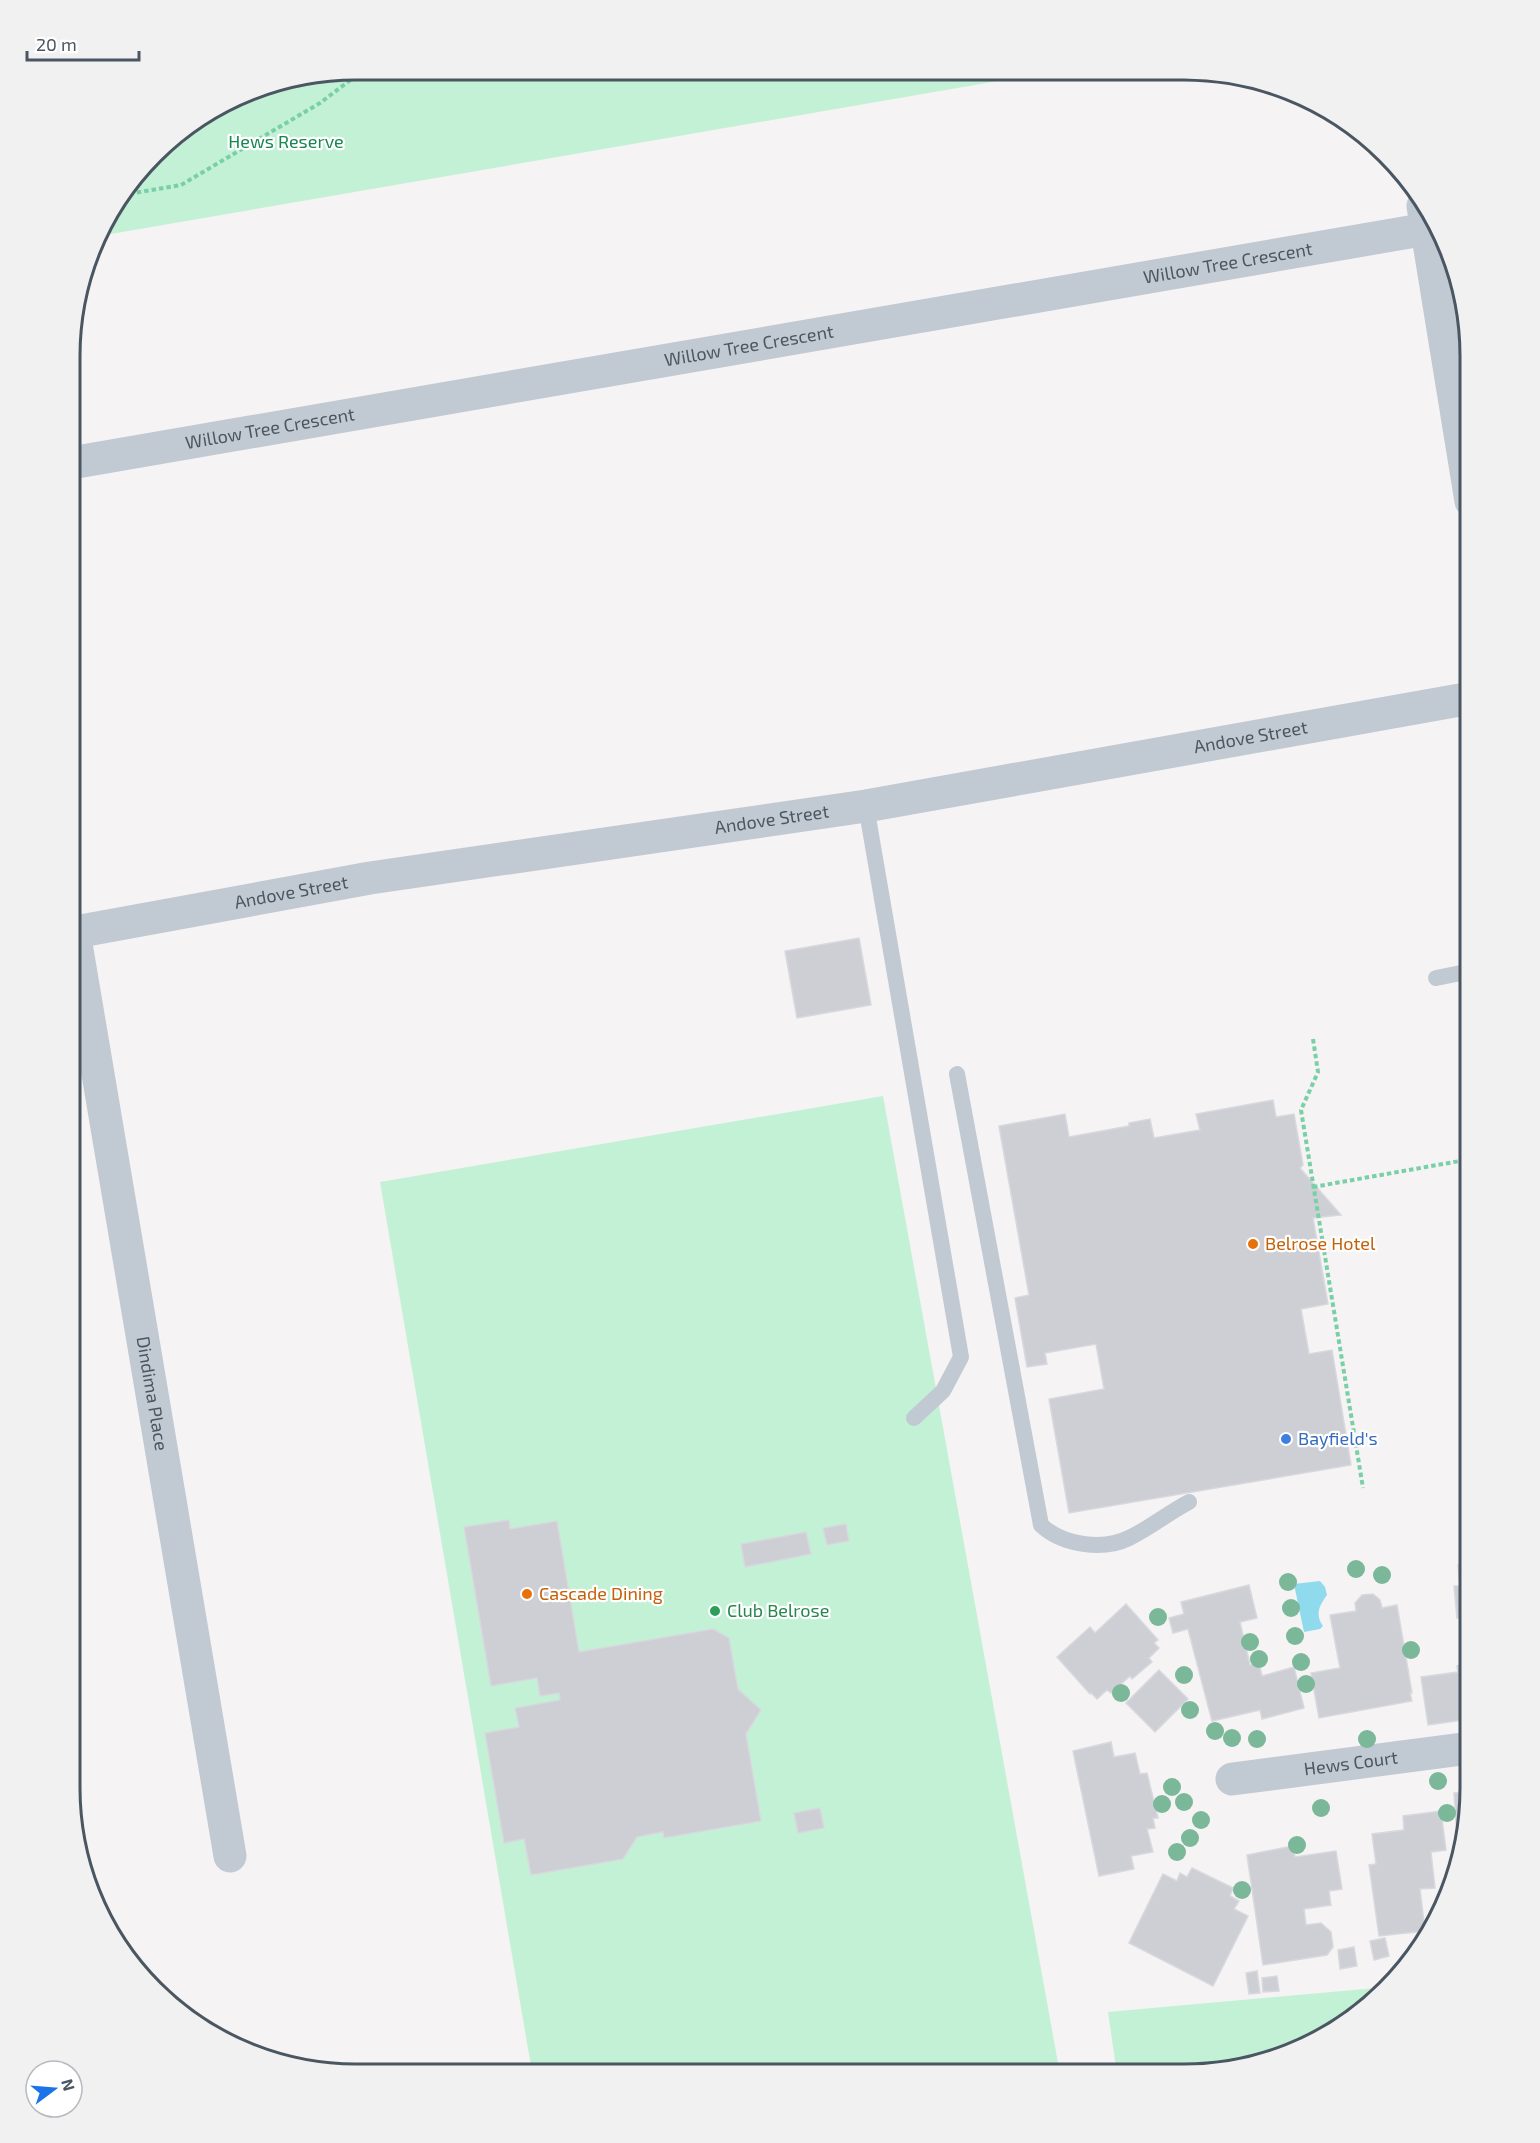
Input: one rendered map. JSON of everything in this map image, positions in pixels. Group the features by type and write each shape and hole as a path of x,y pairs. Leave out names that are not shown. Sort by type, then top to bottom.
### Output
{"street":[{"name":"Willow Tree Crescent","path":"80,461 1423,218"},
{"path":"1426,223 1460,404"},
{"name":"Andove Street","path":"80,931 370,878 866,806 1460,700"},
{"name":"Dindima Place","path":"80,979 230,1856"},
{"name":"Hews Court","path":"1232,1779 1460,1749"}],"lane":[{"path":"866,806 961,1357 943,1392 914,1418"},
{"path":"1437,978 1460,973"},
{"path":"957,1074 1041,1525 1069,1540 1106,1544 1130,1538 1189,1502"}],"path":[{"path":"133,193 181,185 320,103 350,80"},
{"path":"1313,1040 1318,1072 1301,1110 1364,1488"},
{"path":"1313,1187 1460,1161"}],"green space":[{"name":"Hews Reserve","path":"338,80 1004,80 108,234 126,202 160,160 202,126 234,108 267,94 302,85"},
{"name":"Club Belrose","path":"883,1096 1058,2064 531,2064 380,1182"},
{"path":"1374,1988 1338,2017 1290,2042 1256,2054 1202,2063 1116,2064 1108,2012"}],"water":[{"path":"1320,1581 1327,1595 1319,1610 1319,1618 1323,1626 1320,1629 1304,1632 1294,1584"}],"building":[{"path":"859,938 871,1005 797,1018 785,951"},
{"path":"1273,1100 1276,1117 1294,1114 1303,1165 1300,1168 1341,1215 1313,1218 1328,1304 1301,1309 1309,1354 1332,1350 1351,1465 1069,1513 1049,1399 1104,1389 1096,1344 1045,1353 1047,1364 1027,1367 1015,1298 1029,1295 999,1126 1065,1114 1069,1137 1129,1126 1129,1123 1150,1119 1154,1138 1200,1130 1196,1114"},
{"path":"509,1520 510,1529 557,1521 579,1652 713,1629 729,1638 738,1689 761,1710 746,1734 761,1821 664,1838 663,1832 637,1837 623,1859 531,1875 524,1839 504,1843 485,1733 519,1727 515,1708 560,1700 559,1693 540,1696 537,1678 491,1686 464,1527"},
{"path":"846,1524 849,1541 827,1545 823,1528"},
{"path":"806,1532 811,1554 745,1567 741,1544"},
{"path":"1249,1585 1257,1618 1240,1622 1250,1665 1259,1664 1262,1676 1294,1667 1304,1708 1262,1719 1260,1710 1212,1721 1188,1629 1173,1633 1169,1618 1184,1614 1181,1602"},
{"path":"1454,1586 1460,1586 1460,1617 1457,1618"},
{"path":"1373,1594 1380,1600 1382,1608 1397,1605 1412,1701 1319,1718 1311,1673 1340,1668 1330,1615 1356,1611 1355,1603 1362,1595"},
{"path":"1126,1604 1158,1640 1154,1643 1159,1648 1149,1658 1152,1662 1132,1679 1130,1676 1111,1693 1107,1690 1097,1699 1057,1657 1090,1627 1095,1633"},
{"path":"1457,1666 1460,1666 1460,1720 1428,1725 1421,1677 1458,1672"},
{"path":"1159,1670 1188,1699 1155,1732 1126,1703"},
{"path":"1111,1742 1114,1757 1135,1753 1140,1774 1147,1773 1158,1818 1153,1818 1155,1828 1147,1829 1153,1852 1131,1856 1134,1869 1099,1876 1073,1751"},
{"path":"1454,1793 1460,1793 1457,1832"},
{"path":"820,1808 824,1828 798,1833 794,1813"},
{"path":"1441,1811 1446,1850 1431,1852 1435,1888 1420,1889 1424,1923 1419,1932 1379,1936 1369,1865 1376,1864 1372,1834 1404,1830 1403,1816"},
{"path":"1293,1846 1295,1857 1336,1851 1342,1889 1329,1891 1331,1905 1304,1909 1306,1925 1321,1923 1331,1932 1333,1947 1327,1955 1263,1965 1247,1855"},
{"path":"1192,1868 1233,1888 1230,1896 1239,1901 1234,1909 1248,1916 1213,1986 1129,1943 1163,1874 1177,1881 1180,1873 1187,1877"},
{"path":"1385,1938 1389,1956 1374,1960 1370,1941"},
{"path":"1354,1947 1357,1966 1340,1969 1338,1950"},
{"path":"1257,1971 1260,1993 1249,1994 1246,1973"},
{"path":"1277,1976 1279,1991 1263,1992 1262,1978"}],"place":[{"name":"Belrose Hotel","path":"1253,1244"},
{"name":"Bayfield's","path":"1286,1439"},
{"name":"Cascade Dining","path":"527,1594"},
{"name":"Club Belrose","path":"715,1611"}]}
